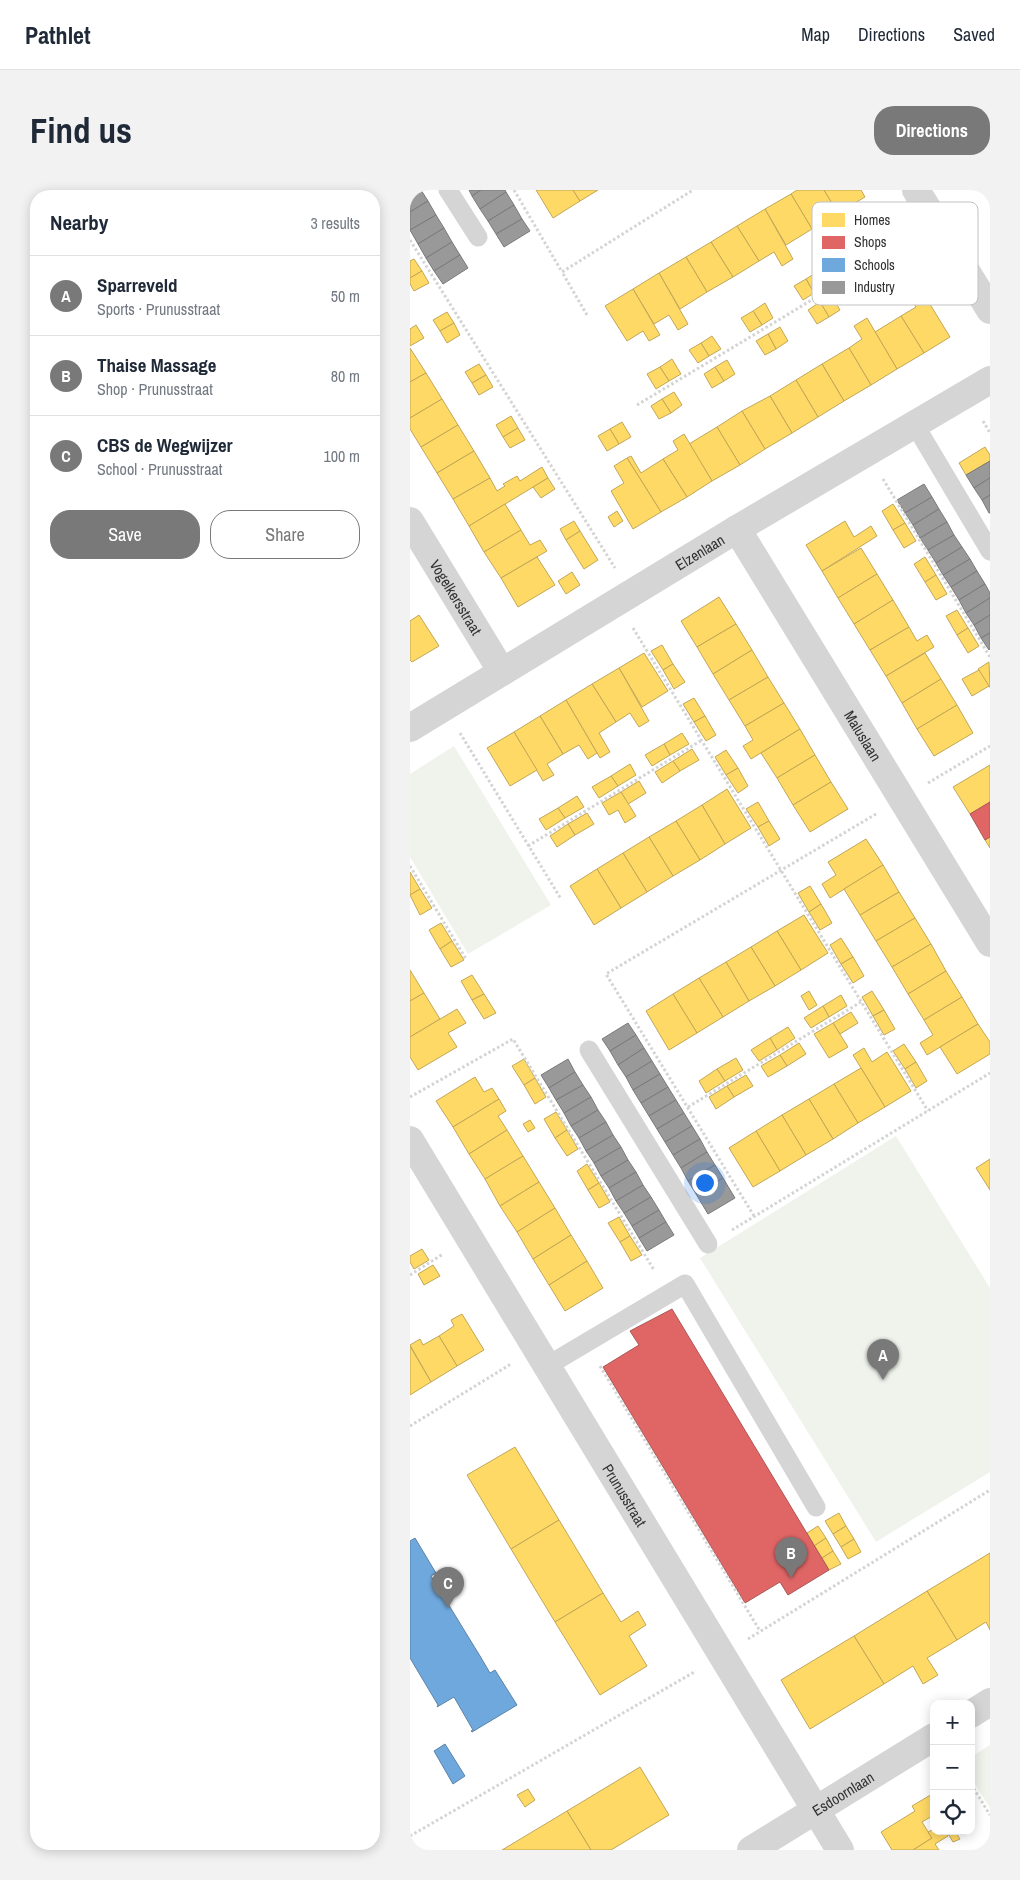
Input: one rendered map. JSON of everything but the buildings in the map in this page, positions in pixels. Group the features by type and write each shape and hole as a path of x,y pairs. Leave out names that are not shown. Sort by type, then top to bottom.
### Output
{"street":[{"path":"916,190 923,202"},
{"path":"978,291 990,310"},
{"name":"Elzenlaan","path":"410,728 737,529 990,380"},
{"name":"Vogelkersstraat","path":"410,521 502,672"},
{"name":"Maluslaan","path":"737,529 990,944"},
{"name":"Prunusstraat","path":"410,1140 840,1850"},
{"path":"975,1711 990,1702"},
{"name":"Esdoornlaan","path":"750,1850 930,1740"}],"lane":[{"path":"448,190 478,237"},
{"path":"915,425 990,551"},
{"path":"589,1050 708,1244"},
{"path":"542,1357 586,1342 685,1284 816,1506"}],"path":[{"path":"514,190 587,315"},
{"path":"562,272 693,190"},
{"path":"410,240 624,598 702,740 928,1111"},
{"path":"637,405 812,300"},
{"path":"868,452 990,657"},
{"path":"444,707 561,899"},
{"path":"528,846 702,740"},
{"path":"754,1216 606,974 990,746"},
{"path":"410,866 466,959"},
{"path":"688,1107 862,1002"},
{"path":"410,1097 513,1039 657,1275"},
{"path":"708,1244 990,1073"},
{"path":"410,1275 470,1238"},
{"path":"586,1342 760,1631"},
{"path":"410,1426 542,1357"},
{"path":"410,1836 722,1656 990,1490"},
{"path":"975,1790 990,1815"}],"shaded area":[{"path":"454,746 551,905 468,954 410,857 410,774"},
{"path":"896,1136 990,1288 990,1472 876,1542 700,1258"},
{"path":"990,1745 990,1808 975,1784 975,1754"}],"place":[{"name":"Sparreveld","path":"883,1380"},
{"name":"Thaise Massage","path":"791,1578"},
{"name":"CBS de Wegwijzer","path":"448,1608"}]}
